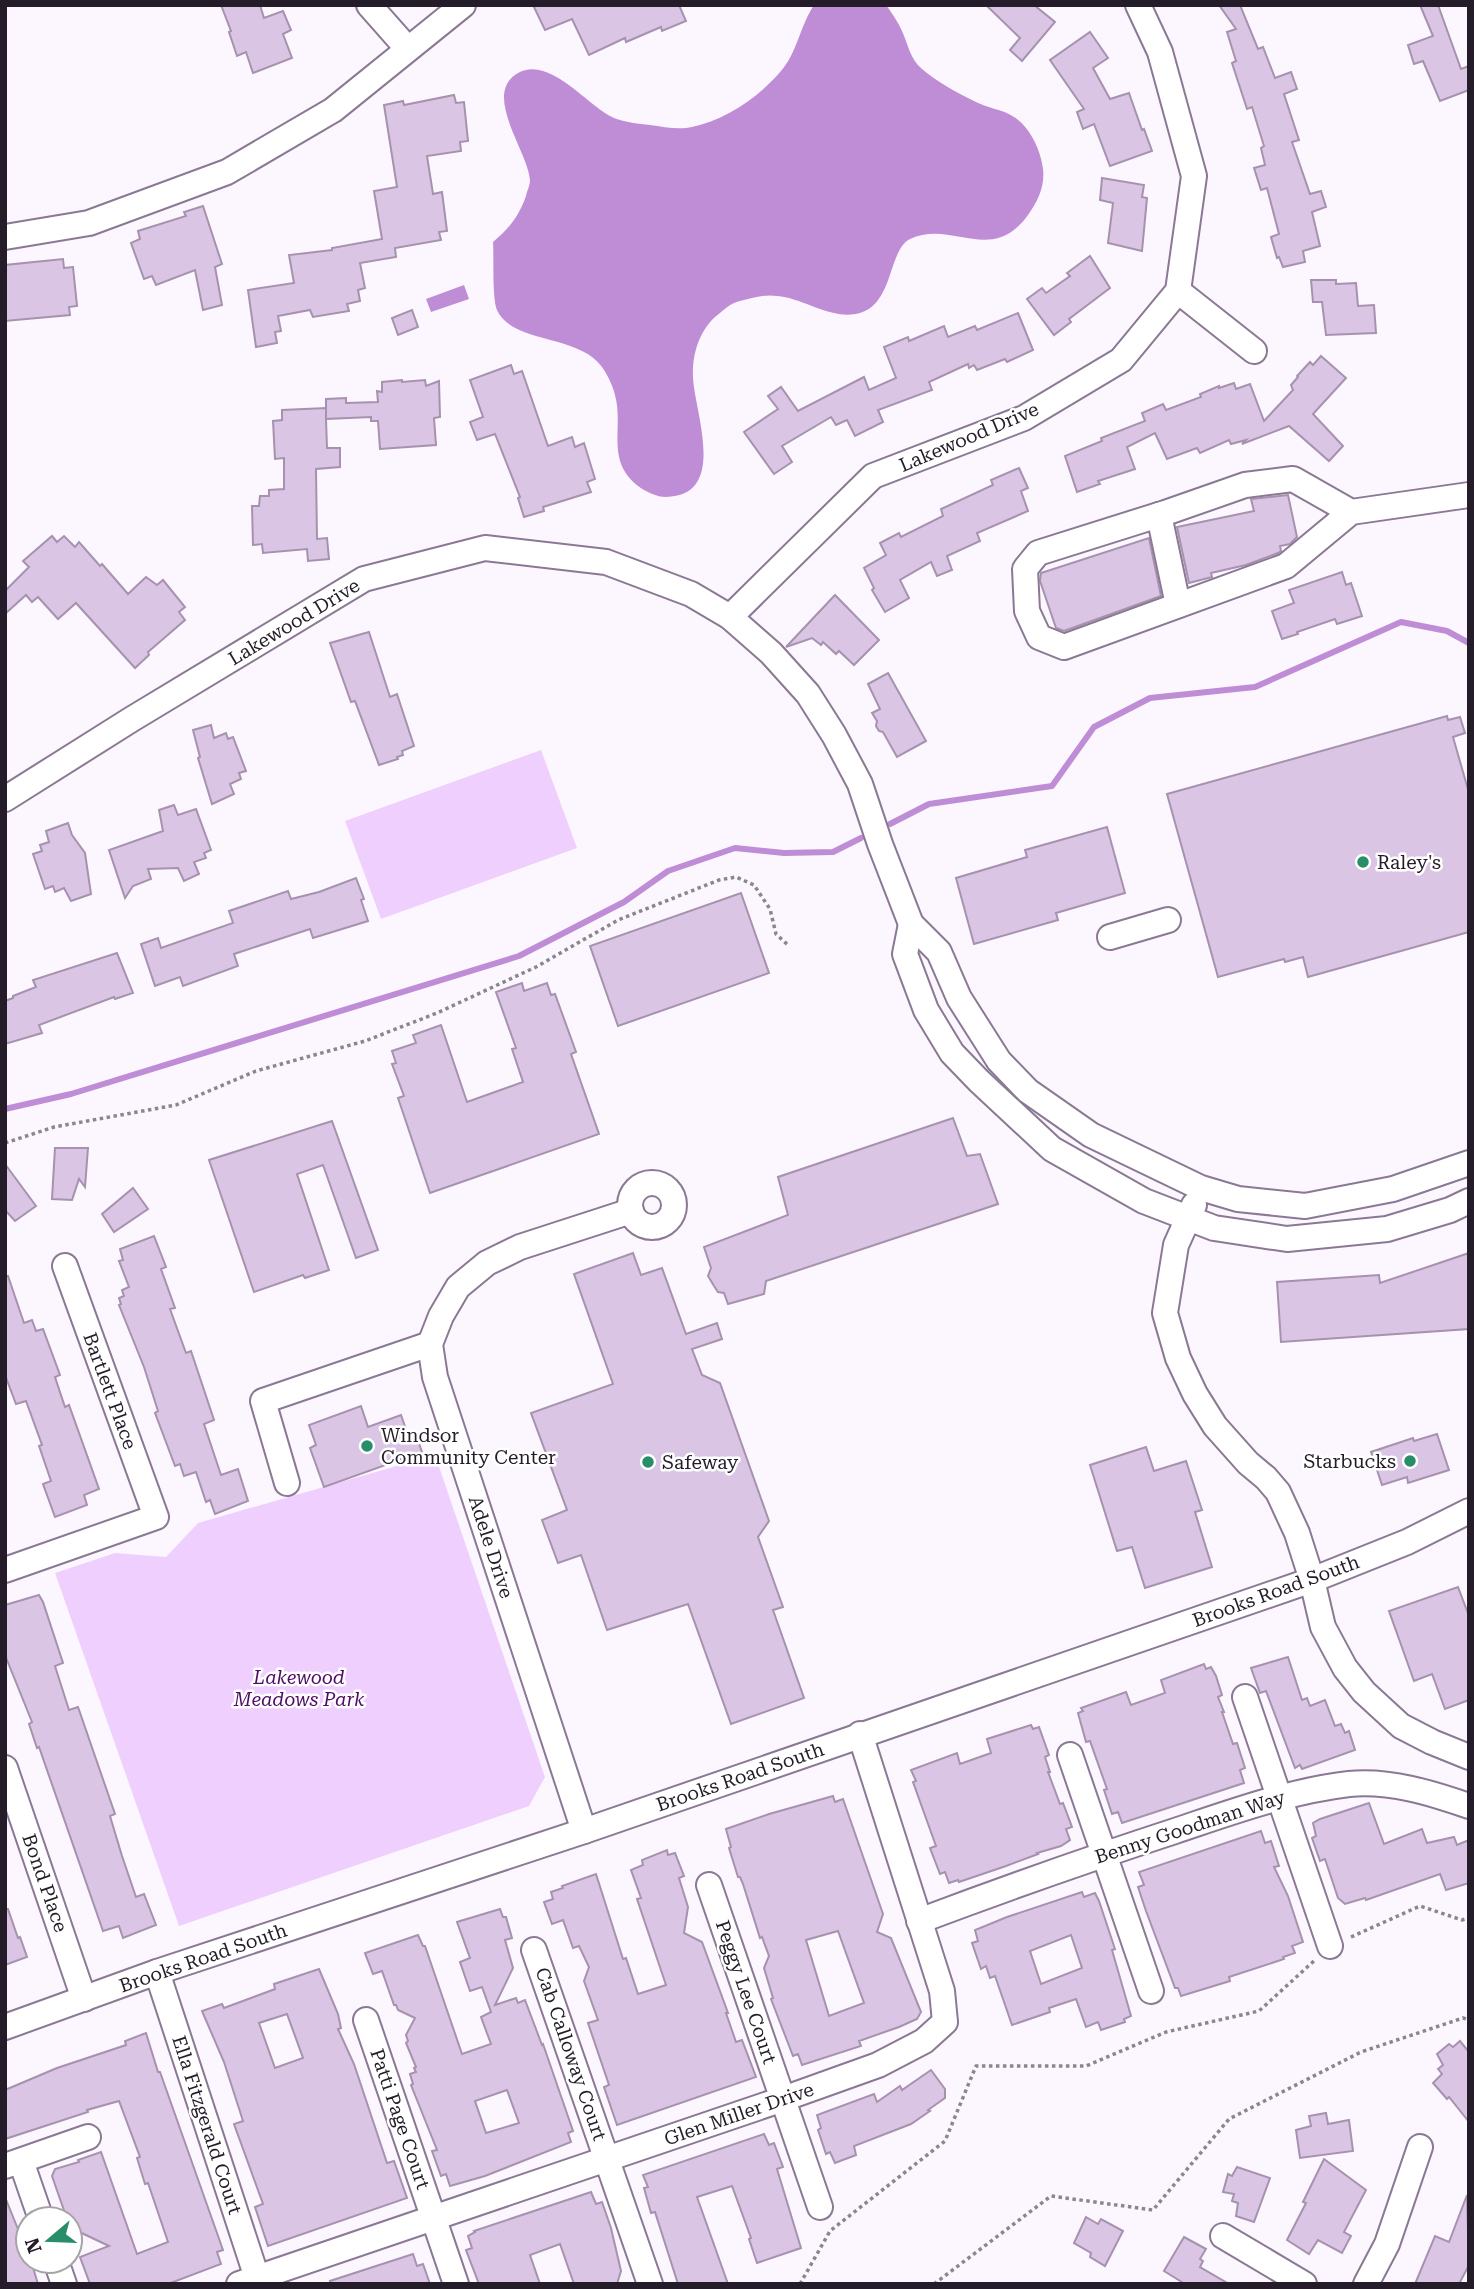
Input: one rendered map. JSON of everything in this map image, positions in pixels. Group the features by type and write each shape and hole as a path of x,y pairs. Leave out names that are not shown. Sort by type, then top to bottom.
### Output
{"street":[{"path":"369,5 407,48"},
{"path":"5,237 89,223 227,172 333,110 463,5"},
{"path":"1138,5 1160,52 1194,176 1178,291 1254,351"},
{"name":"Lakewood Drive","path":"730,617 873,476 1024,418 1121,360 1178,291"},
{"path":"1351,512 1293,479 1245,485 1038,553 1025,569 1027,611 1040,637 1065,647 1286,566 1351,512 1469,495"},
{"path":"1159,515 1178,605"},
{"name":"Lakewood Drive","path":"5,799 364,579 485,548 606,562 691,594 730,617 771,653 808,694 860,784 911,924 939,952 958,998 999,1062 1028,1091 1091,1135 1201,1188 1238,1199 1305,1206 1393,1189 1469,1163"},
{"path":"1110,937 1168,920"},
{"name":"Lakewood Drive","path":"911,924 905,954 926,1010 952,1053 979,1082 1052,1149 1144,1201 1214,1228 1287,1239 1387,1229 1450,1210 1469,1201"},
{"path":"1201,1188 1176,1245 1165,1313 1178,1358 1195,1394 1215,1426 1278,1492 1297,1533 1323,1627 1345,1668 1364,1692 1401,1726 1469,1757"},
{"path":"287,1483 263,1401 430,1344 441,1315 458,1287 487,1263 520,1247 631,1211"},
{"name":"Bartlett Place","path":"5,1570 156,1517 65,1266"},
{"name":"Adele Drive","path":"430,1344 435,1377 584,1831"},
{"name":"Brooks Road South","path":"5,2026 157,1972 584,1831 1312,1580 1407,1542 1469,1511"},
{"path":"1245,1697 1330,1946"},
{"name":"Glen Miller Drive","path":"252,2282 878,2065 924,2041 945,2022 942,1991 860,1734"},
{"path":"1070,1755 1151,1991"},
{"name":"Bond Place","path":"5,1768 84,1999"},
{"name":"Benny Goodman Way","path":"919,1922 1104,1854 1279,1796 1351,1784 1388,1785 1429,1792 1469,1806"},
{"name":"Peggy Lee Court","path":"709,1885 820,2207"},
{"name":"Cab Calloway Court","path":"534,1950 650,2284"},
{"name":"Ella Fitzgerald Court","path":"157,1972 252,2282"},
{"name":"Patti Page Court","path":"366,2020 456,2284"},
{"path":"34,2205 13,2164 88,2137"},
{"path":"1366,2284 1387,2244 1420,2147"},
{"path":"1223,2236 1304,2284"}],"path":[{"path":"5,1143 54,1127 176,1105 256,1071 365,1041 437,1013 536,967 618,919 719,880 736,877 754,885 769,909 776,934 788,945"},
{"path":"800,2284 830,2231 945,2141 976,2066 1086,2066 1166,2032 1259,2011 1330,1946 1420,1906 1462,1920 1469,1919"},
{"path":"934,2284 1051,2196 1153,2210 1229,2119 1361,2052 1463,2018 1469,2020"}],"green space":[{"path":"541,750 577,848 381,919 345,821"},
{"name":"Lakewood Meadows Park","path":"435,1455 545,1777 529,1806 179,1926 55,1573 115,1553 166,1557 198,1523"}],"shaded area":[{"path":"814,5 886,5 895,18 912,56 922,69 961,94 1009,114 1025,127 1034,140 1042,162 1043,181 1040,193 1028,215 1014,230 1000,237 985,240 926,234 910,239 898,254 879,299 860,313 839,314 772,296 740,301 727,307 704,330 694,361 693,378 704,450 697,483 685,493 666,497 655,495 638,486 622,465 615,395 602,367 592,356 578,349 516,329 505,321 497,310 493,242 517,216 530,181 505,109 504,95 508,82 518,73 530,69 543,71 568,84 614,118 666,127 682,128 705,124 741,106 772,81 791,56"},
{"path":"464,285 469,299 431,312 426,299"}],"building":[{"path":"221,5 260,5 264,18 283,11 291,30 283,34 292,58 253,73 246,52 237,56"},
{"path":"533,5 679,5 686,21 662,31 661,27 626,42 625,38 589,55 572,19 545,30"},
{"path":"986,5 1034,5 1055,22 1022,61 1010,50 1020,38"},
{"path":"1219,5 1240,5 1258,49 1263,47 1275,78 1291,72 1297,89 1284,94 1299,140 1292,142 1310,194 1321,191 1326,207 1312,212 1320,246 1303,251 1305,262 1283,267 1279,257 1277,258 1271,237 1279,234 1267,188 1261,190 1254,168 1265,165 1261,148 1264,146 1252,107 1247,109 1232,63 1236,61 1227,32 1236,29"},
{"path":"1420,5 1438,5 1461,69 1469,66 1469,90 1440,101 1423,61 1414,64 1408,45 1433,36"},
{"path":"1090,32 1108,58 1093,68 1110,99 1129,93 1152,151 1110,166 1094,124 1083,129 1077,112 1084,109 1050,60"},
{"path":"454,95 456,103 464,102 468,141 460,142 461,151 427,156 433,194 442,192 447,231 439,232 441,240 395,248 396,257 360,263 365,288 358,290 360,301 347,304 349,311 313,317 310,310 278,316 281,331 275,332 277,343 256,347 248,290 294,283 289,255 332,250 382,239 374,191 397,187 384,105 403,101 404,105"},
{"path":"1102,178 1144,185 1142,197 1147,198 1142,251 1108,243 1113,203 1100,200"},
{"path":"203,206 222,264 215,267 222,305 203,310 195,270 156,285 152,276 144,279 131,243 140,239 138,231 186,216 184,212"},
{"path":"1090,256 1110,288 1069,319 1071,322 1054,335 1027,299 1042,288 1046,293 1070,276 1067,273"},
{"path":"63,259 64,268 73,267 77,306 69,307 70,315 5,321 5,265"},
{"path":"1311,280 1336,280 1336,284 1356,283 1358,306 1374,305 1376,333 1326,335 1322,302 1313,302"},
{"path":"412,310 418,327 398,335 392,318"},
{"path":"1018,313 1033,350 1007,362 1005,359 977,370 974,365 969,368 968,364 929,382 932,390 878,410 883,422 855,436 847,420 836,425 831,417 782,446 792,462 774,474 744,432 778,409 768,396 781,387 798,411 864,377 869,390 896,378 884,347 908,337 909,341 944,326 948,337 975,326 977,330"},
{"path":"1321,356 1346,378 1313,414 1343,446 1329,461 1289,426 1242,444 1246,440 1231,444 1229,440 1200,453 1197,448 1167,459 1155,433 1127,447 1135,469 1098,481 1100,484 1077,492 1065,456 1145,421 1142,413 1163,404 1166,410 1201,397 1200,394 1219,386 1234,383 1236,389 1250,384 1264,421 1293,390 1291,385 1297,376 1310,362 1313,365"},
{"path":"511,365 514,374 522,371 548,446 572,437 575,447 584,443 595,479 587,482 591,492 543,507 544,511 524,517 518,498 520,497 495,434 477,440 470,422 483,417 470,380"},
{"path":"425,380 426,386 439,381 440,417 434,418 436,445 380,449 378,421 371,421 371,417 326,419 327,448 340,448 340,467 316,469 317,539 327,538 329,559 308,561 307,549 263,553 262,544 253,545 252,506 259,506 260,496 269,496 269,490 284,489 284,458 275,459 273,421 282,420 282,410 326,408 326,399 346,398 346,403 378,402 377,391 382,392 382,382"},
{"path":"1019,468 1028,488 1021,491 1028,511 977,533 980,541 947,556 952,570 937,576 931,562 900,580 909,598 885,612 872,590 874,588 864,568 886,555 880,543 899,533 901,537 943,516 941,509 993,485 991,480"},
{"path":"1288,495 1297,537 1290,544 1280,546 1281,551 1278,553 1246,565 1211,573 1212,577 1189,583 1177,527 1254,511 1251,499"},
{"path":"52,536 57,542 64,536 75,547 79,542 128,594 146,577 157,585 163,580 185,607 179,612 185,620 148,652 149,655 135,668 76,603 58,619 38,597 32,602 26,595 5,614 5,591 29,567 23,561"},
{"path":"1149,538 1161,596 1064,631 1056,628 1040,581 1041,573"},
{"path":"1342,572 1346,585 1351,583 1362,616 1337,624 1335,619 1282,639 1272,611 1294,603 1289,590"},
{"path":"835,595 879,640 854,665 839,651 836,654 823,642 821,645 812,638 786,647"},
{"path":"369,632 390,697 397,694 414,746 402,751 403,755 397,757 398,759 379,765 355,701 351,702 330,643"},
{"path":"888,673 926,741 897,757 883,732 876,726 877,721 872,713 880,709 868,684"},
{"name":"Raley's","path":"1447,716 1448,720 1460,717 1465,733 1453,737 1469,793 1469,932 1308,977 1303,957 1285,962 1284,959 1218,977 1167,794"},
{"path":"211,725 214,738 226,733 228,739 233,737 246,771 239,773 241,779 230,784 234,794 212,804 198,758 200,757 193,730"},
{"path":"174,805 178,815 196,809 211,850 204,853 206,858 194,862 199,874 184,881 178,868 148,869 151,879 133,886 125,898 109,850 163,831 159,810"},
{"path":"68,823 72,835 85,853 91,894 71,901 64,888 55,892 53,886 45,889 33,854 42,851 40,845 49,842 46,831"},
{"path":"1107,827 1125,893 1056,913 1058,920 974,944 956,878 1027,857 1025,850"},
{"path":"356,878 368,921 313,938 310,929 234,954 238,966 183,986 180,977 155,986 141,944 158,938 161,948 233,923 229,911 288,891 291,899"},
{"path":"741,893 769,973 618,1026 590,946"},
{"path":"117,953 133,993 115,999 114,997 39,1025 42,1033 5,1044 5,1001 36,987 33,980"},
{"path":"522,983 524,991 547,983 551,995 555,994 576,1052 571,1054 599,1134 430,1193 398,1098 404,1096 392,1064 396,1063 392,1051 416,1043 413,1035 441,1025 467,1102 523,1082 512,1049 516,1048 496,992"},
{"path":"953,1118 967,1156 980,1154 998,1204 766,1281 764,1294 728,1304 724,1293 718,1292 708,1276 711,1268 704,1247 788,1215 778,1177"},
{"path":"332,1121 378,1250 356,1258 323,1165 297,1174 329,1270 305,1278 303,1275 254,1292 209,1160"},
{"path":"55,1148 88,1148 85,1187 79,1179 72,1200 52,1199"},
{"path":"5,1164 36,1206 15,1221 5,1210"},
{"path":"133,1188 148,1209 114,1232 102,1214"},
{"path":"154,1236 166,1267 161,1269 175,1308 170,1309 186,1353 191,1351 214,1420 204,1424 221,1475 238,1469 248,1501 215,1514 210,1500 206,1502 196,1472 184,1476 180,1464 175,1466 155,1413 158,1411 144,1367 119,1305 119,1298 124,1296 122,1290 129,1287 119,1261 123,1260 120,1249"},
{"name":"Safeway","path":"633,1253 641,1275 662,1268 686,1334 717,1323 722,1339 692,1349 702,1375 720,1383 769,1521 758,1537 783,1607 773,1610 804,1698 731,1724 688,1604 607,1630 581,1555 558,1563 542,1520 567,1510 531,1413 613,1384 574,1274"},
{"path":"1469,1253 1469,1329 1281,1342 1277,1282 1379,1275 1380,1283"},
{"path":"5,1276 8,1276 24,1323 32,1320 36,1331 43,1329 60,1375 55,1377 65,1407 69,1405 99,1489 84,1495 87,1505 55,1517 43,1484 51,1481 39,1446 42,1445 26,1401 16,1404 5,1375"},
{"name":"Windsor Community Center","path":"361,1406 368,1427 401,1415 409,1438 416,1435 422,1452 324,1487 310,1448 316,1445 309,1425"},
{"name":"Starbucks","path":"1437,1434 1449,1470 1408,1483 1407,1477 1382,1485 1371,1452 1413,1438 1414,1441"},
{"path":"1146,1447 1154,1471 1186,1461 1202,1510 1195,1512 1212,1567 1145,1588 1132,1547 1117,1551 1090,1465"},
{"path":"1458,1587 1469,1616 1469,1700 1445,1709 1432,1674 1414,1681 1389,1611"},
{"path":"39,1595 63,1663 55,1666 69,1710 78,1707 115,1814 110,1816 136,1897 144,1894 156,1925 123,1938 119,1926 103,1931 39,1747 37,1748 29,1724 32,1722 5,1655 5,1605"},
{"path":"1288,1657 1302,1700 1307,1698 1310,1706 1325,1700 1335,1726 1341,1724 1345,1733 1349,1731 1355,1750 1302,1769 1300,1765 1295,1768 1266,1691 1260,1693 1251,1668"},
{"path":"1204,1664 1206,1669 1211,1667 1216,1676 1222,1695 1218,1697 1222,1712 1245,1768 1240,1770 1244,1783 1122,1823 1118,1812 1112,1814 1104,1790 1107,1789 1090,1741 1086,1742 1078,1713 1083,1711 1081,1708 1126,1692 1131,1705 1165,1693 1161,1680"},
{"path":"1031,1725 1033,1729 1039,1727 1049,1755 1045,1757 1048,1772 1072,1827 1066,1829 1070,1840 1061,1846 1006,1866 949,1883 945,1872 940,1874 930,1848 936,1846 911,1770 957,1753 960,1764 991,1753 987,1739"},
{"path":"833,1796 835,1802 843,1799 883,1914 877,1932 891,1938 921,2012 917,2019 859,2041 861,2046 802,2065 798,2054 793,2056 771,1999 773,1998 764,1968 769,1956 738,1877 726,1829","holes":["838,1931 864,2003 829,2016 806,1940"]},
{"path":"1369,1803 1384,1844 1422,1829 1427,1843 1454,1837 1457,1845 1469,1840 1469,1883 1446,1890 1440,1874 1366,1900 1365,1898 1345,1904 1338,1898 1325,1859 1320,1861 1312,1838 1316,1836 1313,1823"},
{"path":"1261,1831 1265,1843 1271,1841 1279,1866 1274,1867 1288,1896 1303,1942 1292,1946 1295,1953 1283,1957 1284,1959 1229,1977 1230,1981 1181,1996 1178,1988 1175,1988 1146,1911 1138,1887 1144,1885 1139,1872"},
{"path":"667,1850 668,1855 675,1853 684,1876 679,1878 688,1907 684,1933 702,1942 736,2042 742,2040 756,2077 617,2125 604,2087 609,2085 588,2023 598,2020 584,1981 589,1967 579,1946 573,1948 563,1920 552,1924 544,1902 553,1899 551,1892 563,1888 562,1886 596,1874 623,1959 626,1958 638,1994 666,1985 637,1899 641,1898 631,1870 643,1865 642,1860"},
{"path":"1082,1892 1084,1897 1095,1893 1115,1949 1112,1950 1131,2016 1124,2019 1125,2022 1101,2030 1098,2022 1086,2027 1076,1999 1049,2008 1050,2012 1012,2025 995,1976 990,1978 986,1966 981,1969 972,1943 978,1941 975,1930","holes":["1071,1935 1082,1968 1041,1984 1030,1951"]},
{"path":"5,1909 8,1909 27,1957 5,1965"},
{"path":"500,1909 503,1917 506,1917 512,1938 505,1940 513,1968 495,2005 516,1998 518,2003 525,2000 573,2131 568,2133 571,2142 485,2176 450,2186 446,2174 441,2176 432,2151 437,2150 411,2085 410,2074 416,2072 416,2067 406,2043 406,2035 415,2018 398,2010 394,2005 382,1971 373,1974 365,1953 418,1935 425,1946 462,2054 491,2044 481,2017 491,2012 482,1987 470,1991 460,1962 470,1958 457,1922","holes":["507,2090 519,2123 486,2133 475,2101"]},
{"path":"319,1969 338,2014 341,2028 338,2029 354,2064 387,2163 394,2161 407,2198 268,2246 255,2207 263,2204 234,2124 243,2121 224,2062 202,2011 222,2004 224,2008 275,1989 274,1984","holes":["287,2014 303,2058 275,2068 259,2023"]},
{"path":"146,2033 223,2250 217,2252 221,2264 168,2284 90,2284 84,2268 84,2255 109,2246 84,2234 84,2205 62,2205 52,2176 55,2169 101,2152 137,2254 168,2242 148,2183 145,2184 137,2158 140,2157 119,2101 5,2139 5,2090 57,2068 126,2045 125,2041"},
{"path":"1460,2041 1469,2052 1469,2122 1449,2097 1447,2099 1433,2083 1442,2074 1438,2069 1443,2065 1437,2054 1449,2044 1453,2047"},
{"path":"931,2070 945,2089 945,2098 928,2110 930,2111 911,2124 854,2146 856,2155 835,2163 830,2152 826,2154 818,2130 821,2128 817,2115 874,2094 877,2102 900,2086 902,2090"},
{"path":"1326,2113 1328,2124 1349,2120 1353,2151 1300,2158 1296,2130 1311,2126 1309,2116"},
{"path":"764,2134 769,2145 774,2143 783,2167 777,2169 801,2248 757,2263 732,2186 697,2197 728,2284 678,2284 655,2212 651,2213 644,2188 648,2187 643,2175"},
{"path":"1324,2159 1366,2190 1344,2232 1351,2236 1342,2253 1318,2240 1309,2254 1287,2240"},
{"path":"1237,2167 1270,2178 1254,2222 1236,2216 1238,2203 1232,2201 1234,2194 1223,2192 1228,2174 1232,2176"},
{"path":"591,2192 596,2204 602,2202 611,2228 621,2271 617,2284 574,2284 560,2244 530,2255 540,2284 479,2284 466,2250 472,2248 468,2236 474,2231"},
{"path":"1467,2195 1469,2265 1459,2284 1415,2284 1435,2236 1449,2242"},
{"path":"5,2197 14,2219 14,2275 35,2275 38,2284 5,2284"},
{"path":"1086,2217 1098,2224 1101,2219 1123,2231 1105,2266 1074,2243"},
{"path":"1184,2237 1206,2249 1200,2259 1203,2261 1200,2267 1229,2284 1185,2284 1164,2271"},
{"path":"413,2254 417,2266 423,2264 430,2284 331,2284 330,2281"}],"waterway":[{"path":"890,824 929,804 1052,786 1094,727 1150,698 1255,687 1401,622 1447,631 1469,643"},
{"path":"5,1109 71,1094 519,956 624,902 668,871 735,848 784,853 833,852 861,838"}],"place":[{"name":"Raley's","path":"1363,862"},
{"name":"Windsor Community Center","path":"367,1446"},
{"name":"Starbucks","path":"1410,1461"},
{"name":"Safeway","path":"648,1462"}]}
